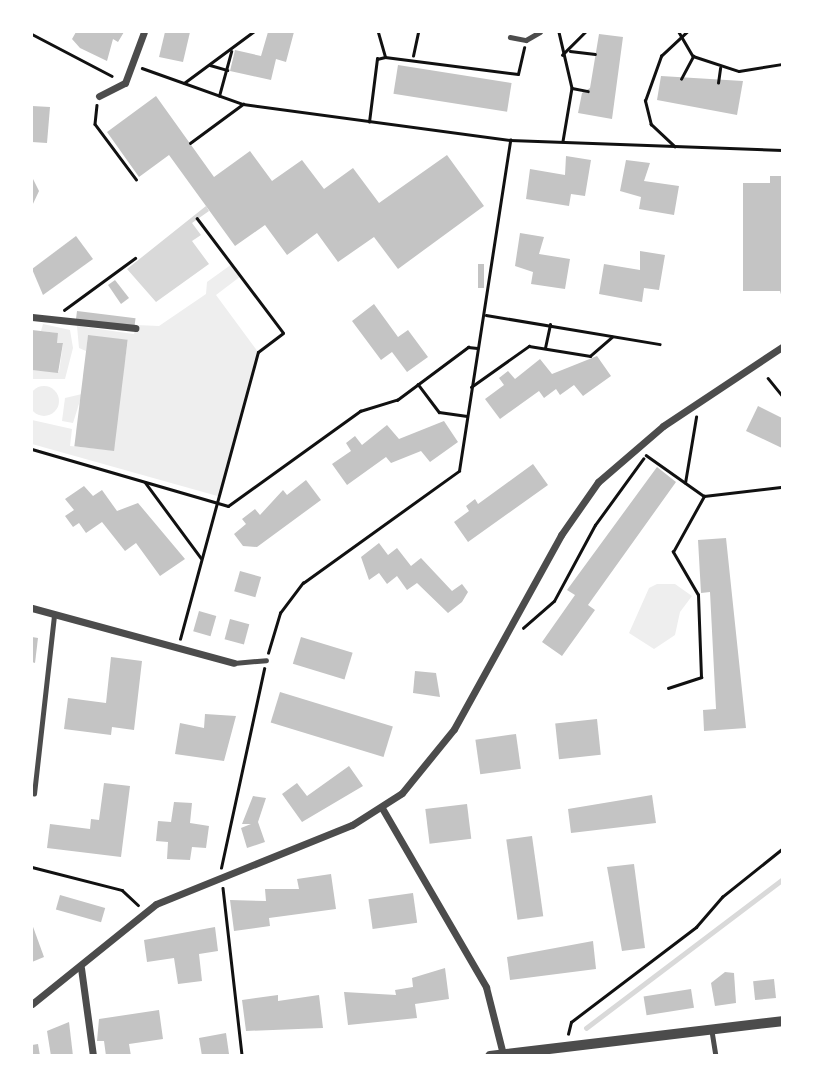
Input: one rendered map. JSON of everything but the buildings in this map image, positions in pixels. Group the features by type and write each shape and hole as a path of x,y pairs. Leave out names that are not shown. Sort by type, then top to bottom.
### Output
{"street":[{"path":"99,96 125,83 144,32"},
{"path":"32,317 135,328"},
{"path":"32,1004 81,968 143,912 383,808 449,737 598,482 663,426 782,349"},
{"path":"32,608 234,663"},
{"path":"383,808 486,987 503,1054"},
{"path":"81,968 93,1055"},
{"path":"490,1055 782,1021"}],"lane":[{"path":"510,37 527,40 540,32"},
{"path":"34,794 54,616"},
{"path":"234,663 266,660"},
{"path":"712,1030 716,1055"}],"path":[{"path":"184,83 253,32"},
{"path":"378,32 385,57"},
{"path":"369,122 377,59 385,57 411,64 418,32"},
{"path":"559,32 562,55 572,88 563,141"},
{"path":"562,55 569,51 585,32"},
{"path":"675,147 652,125 645,101 661,56 681,33 687,32"},
{"path":"681,33 693,56 720,68 782,64"},
{"path":"32,34 125,83"},
{"path":"219,96 232,50"},
{"path":"569,51 596,54"},
{"path":"412,57 518,74 523,53"},
{"path":"681,79 693,56"},
{"path":"132,65 243,104 510,141 782,150"},
{"path":"210,65 226,70"},
{"path":"718,83 720,68"},
{"path":"572,88 587,91"},
{"path":"99,96 95,124 136,179"},
{"path":"190,143 243,104"},
{"path":"242,1055 222,877 266,660 280,613 303,583 456,476 477,348 486,315 510,141"},
{"path":"178,646 258,352 283,333 197,219"},
{"path":"53,319 135,258"},
{"path":"486,315 660,344"},
{"path":"545,348 550,325"},
{"path":"471,387 529,346 590,356 613,336"},
{"path":"32,449 229,506 360,411 392,402 468,347 477,348"},
{"path":"768,378 782,395"},
{"path":"418,384 439,412 467,416"},
{"path":"685,484 696,417"},
{"path":"511,630 539,620 554,601 595,525 651,449"},
{"path":"646,456 704,496 782,487"},
{"path":"145,482 201,558"},
{"path":"668,688 701,677 698,595 673,552 704,496"},
{"path":"568,1034 571,1022 696,927 722,897 782,849"},
{"path":"32,867 122,890 143,912"}],"shaded area":[{"path":"206,206 209,211 192,223 201,235 192,241 209,264 156,302 127,269"},
{"path":"232,264 241,276 216,295 258,352 221,497 32,444 32,420 72,429 70,446 111,450 128,340 88,336 86,351 79,348 77,326 134,334 136,325 159,326 206,294 207,282"},
{"path":"43,324 70,330 73,348 65,379 32,379 32,370 59,372 63,344 57,343 57,333 41,331"},
{"path":"44,386 50,387 58,395 58,407 50,415 44,416 38,415 30,407 29,401 30,395 38,387"},
{"path":"82,394 73,423 62,421 65,398"},
{"path":"657,584 675,584 692,596 680,612 675,635 654,649 629,633 649,588"}],"waterway":[{"path":"586,1028 782,880"}]}
